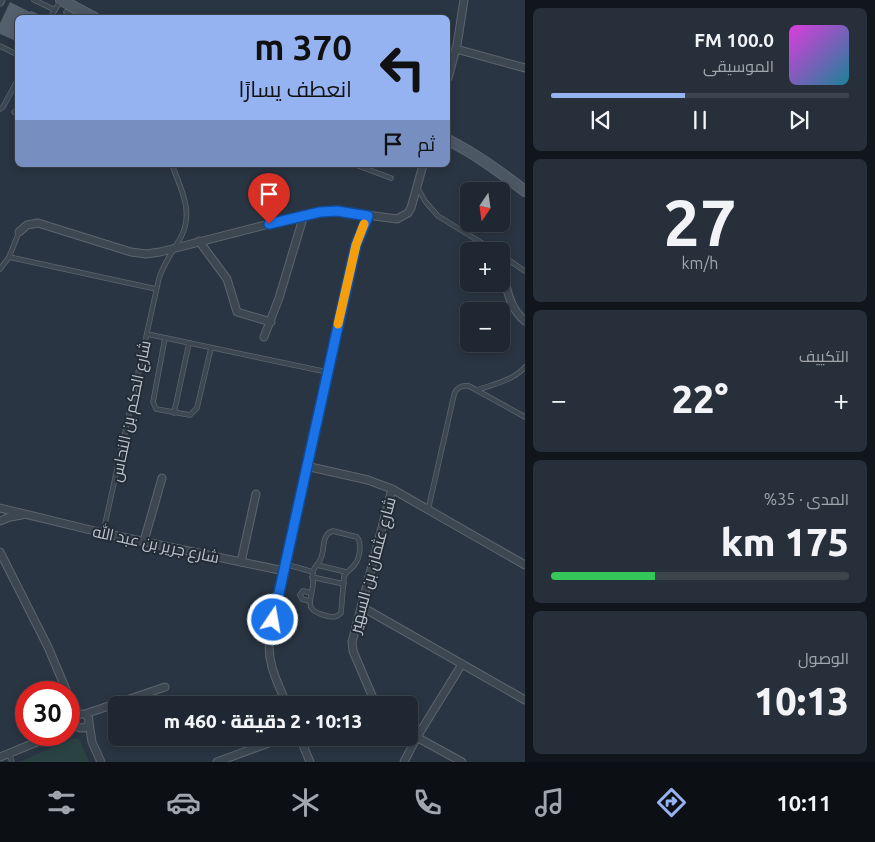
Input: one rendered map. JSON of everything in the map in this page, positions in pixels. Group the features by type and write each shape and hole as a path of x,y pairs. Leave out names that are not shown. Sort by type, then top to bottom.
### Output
{"street":[{"path":"61,0 89,15"},
{"path":"450,71 456,49 464,0"},
{"path":"456,49 525,68"},
{"path":"450,141 498,170 525,191"},
{"path":"19,232 27,225 38,223 131,252 153,253 304,215 329,211 397,220 404,217 411,208 422,167"},
{"path":"264,337 279,298 304,215"},
{"path":"283,696 270,664 268,650 306,466 356,245 368,216"},
{"path":"198,241 227,279 237,312 271,322"},
{"path":"508,292 510,300 518,314 525,321"},
{"path":"306,466 368,480 392,489 525,565"},
{"path":"144,541 162,478"},
{"name":"شارع عثمان بن السهير","path":"372,696 353,651 352,642 392,489"},
{"path":"242,562 256,494"},
{"name":"شارع جرير بن عبد الله","path":"0,508 103,533 242,562 285,568"},
{"name":"شارع جرير بن عبد الله","path":"0,521 19,515 27,516"},
{"path":"0,552 44,639 63,681"},
{"path":"362,607 525,700"},
{"path":"418,735 462,664"},
{"path":"80,714 105,709 165,687"},
{"path":"80,709 89,722 92,742"},
{"path":"101,762 92,742 81,728 86,727 89,722 105,709"},
{"path":"418,738 462,762"},
{"path":"0,757 26,746"},
{"path":"217,762 260,746"},
{"path":"303,746 310,762"},
{"path":"404,762 412,746"}],"lane":[{"path":"34,0 55,10"},
{"path":"52,15 61,0"},
{"path":"66,12 72,15"},
{"path":"0,46 15,53"},
{"path":"0,109 7,101 15,85"},
{"path":"0,97 7,101"},
{"name":"شارع الحكم بن النحاس","path":"103,533 156,289 162,268 184,230 187,215 186,200 173,167"},
{"path":"361,167 391,178"},
{"path":"417,187 425,201 438,216 480,242"},
{"path":"0,269 10,257 19,232"},
{"path":"10,257 156,289"},
{"path":"510,261 525,272"},
{"path":"147,334 327,372"},
{"path":"165,338 153,402 156,409 174,413 190,415 197,408 211,348"},
{"path":"174,413 189,343"},
{"path":"477,390 506,380 525,367"},
{"path":"428,510 455,391 466,386 477,390 525,417"},
{"path":"333,531 355,536 360,542 358,559 354,566 346,572 342,611 338,616 334,618 315,612 310,608 309,602 313,574 321,558 328,532 333,531"},
{"path":"317,565 346,572"},
{"path":"285,568 313,574 344,584"},
{"path":"309,602 301,598 300,595 303,592 311,593"},
{"path":"9,753 12,762"}],"green space":[{"path":"80,740 89,762 19,762 56,746 80,746"}],"building":[{"path":"10,2 41,15 15,15 15,41 0,34 0,23"}],"slow traffic":[{"path":"338,324 356,245 364,224"}],"route":[{"path":"269,224 320,212 337,211 368,216 356,245 273,620"}]}
